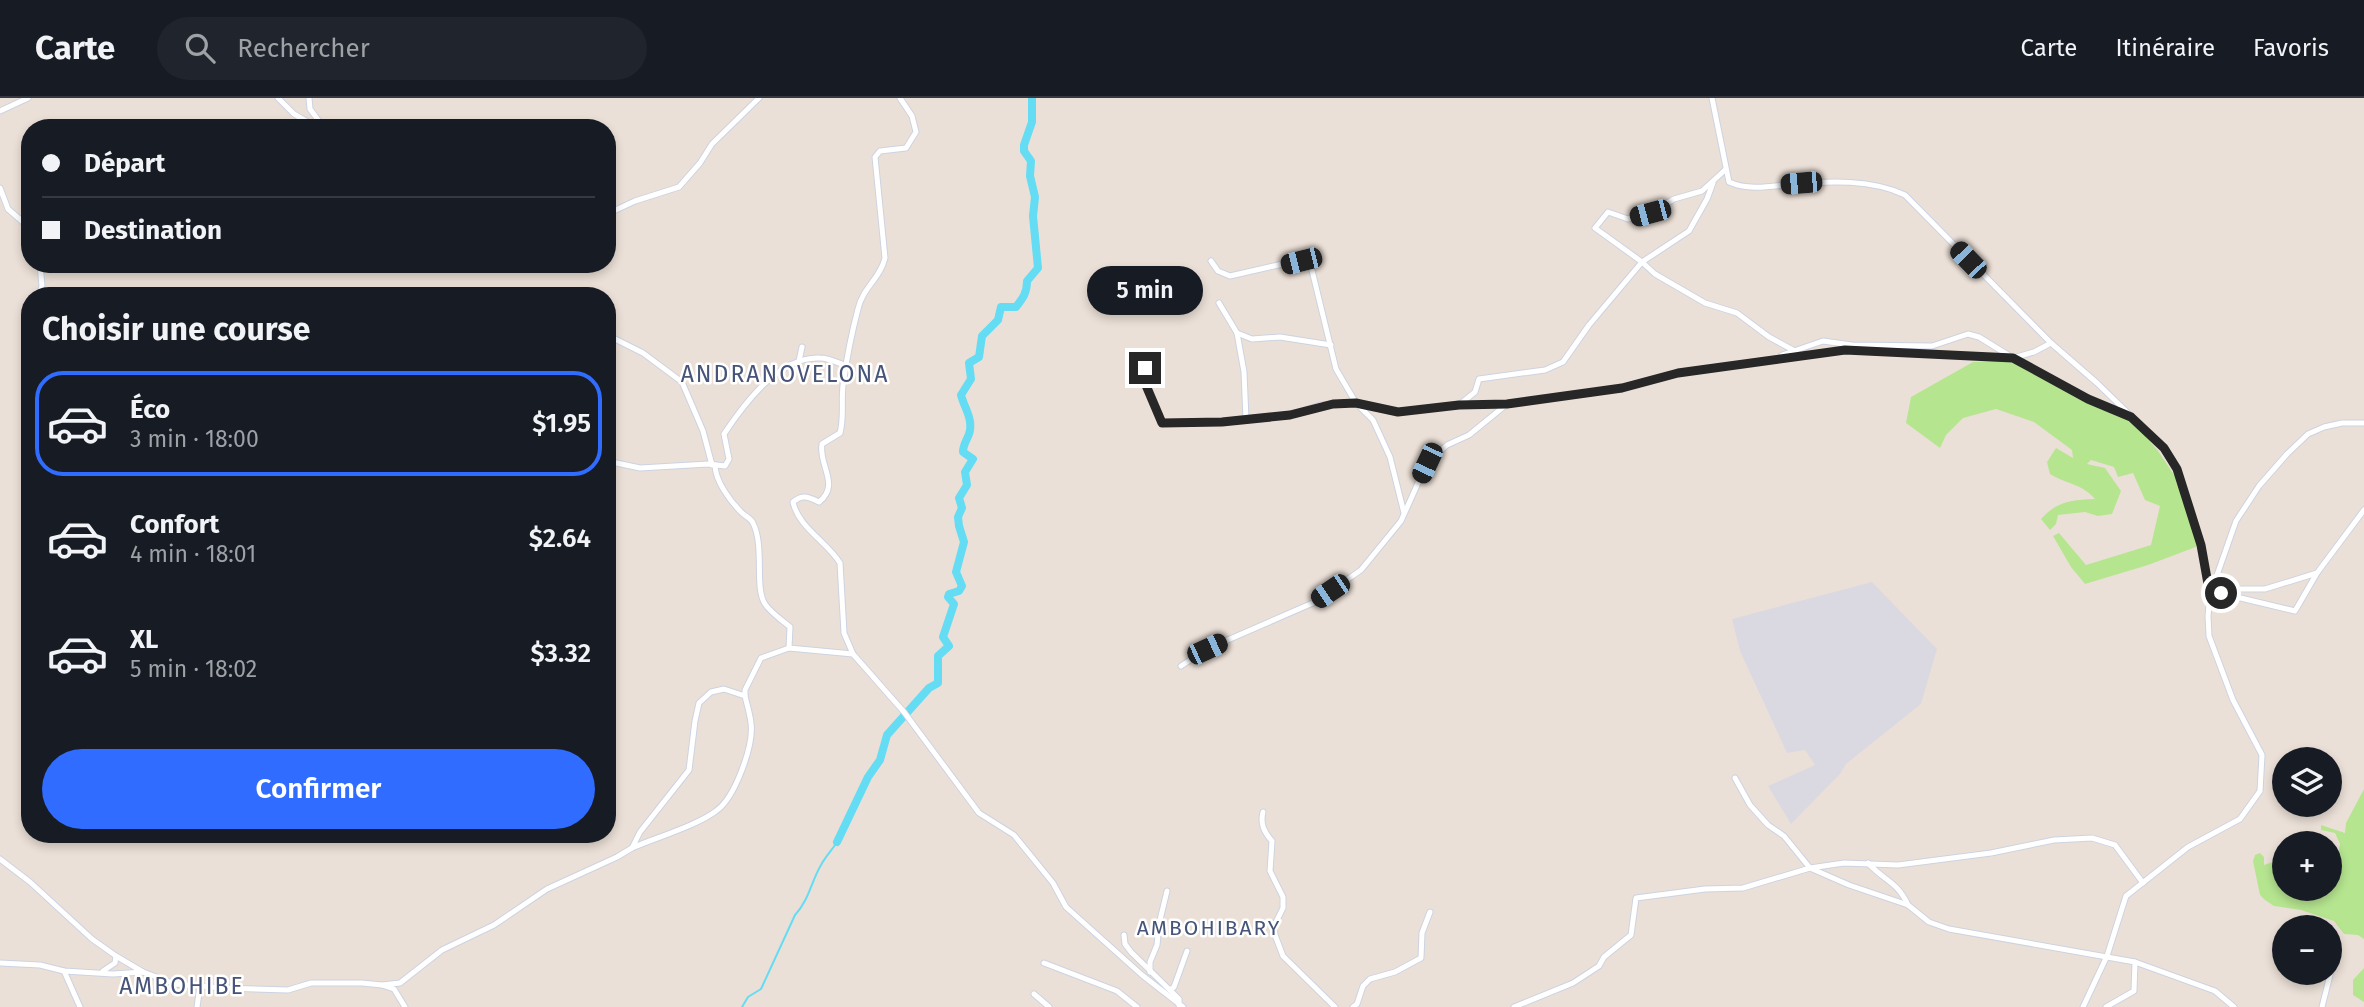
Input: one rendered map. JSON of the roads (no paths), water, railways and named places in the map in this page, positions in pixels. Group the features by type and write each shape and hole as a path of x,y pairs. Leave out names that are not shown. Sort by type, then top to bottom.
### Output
{"street":[{"path":"0,111 28,98"},
{"path":"278,98 303,119"},
{"path":"309,98 310,109 317,119"},
{"path":"616,210 679,187 712,144 759,98"},
{"path":"900,98 912,116 916,132 906,148 880,151 875,157 886,258 882,272 864,292 860,301 844,379 844,408 840,433 822,443 821,459 830,484 825,497 819,502 808,496 793,502 794,512 834,553 840,563 844,633 853,654 906,715 979,813 1014,835 1053,883 1066,907 1180,1006 1189,1007"},
{"path":"1713,99 1729,182 1739,186 1757,187 1823,182 1888,187 1905,195 2051,343 2164,448 2177,469 2201,545 2210,595"},
{"path":"1725,170 1702,191 1674,199 1650,213 1628,219 1608,212 1595,228 1655,274 1705,303 1737,313 1769,337 1793,350"},
{"path":"1459,405 1475,393 1479,379 1545,370 1563,362 1589,325 1642,262 1689,231 1713,182"},
{"path":"0,188 8,209 21,220"},
{"path":"1211,261 1218,271 1230,276 1310,258 1336,369 1356,403 1373,420 1390,457 1404,513"},
{"path":"1219,303 1237,333 1244,372 1246,419"},
{"path":"1237,333 1252,339 1280,337 1331,345"},
{"path":"1776,358 1823,341 1852,345 1932,346 1968,334 1979,337 2088,399 2131,417"},
{"path":"616,340 643,354 682,382 703,431 721,484 742,513 752,520 759,539 761,591 765,604 790,627 789,648"},
{"path":"1145,368 1145,383 1162,423 1222,422 1290,415 1320,405 1356,403 1398,412 1459,405 1507,404 1622,388 1678,373 1845,350 2013,358 2034,352 2051,343"},
{"path":"799,361 802,347"},
{"path":"616,463 640,468 728,464 724,437 736,415 768,380 799,361 825,358 847,366"},
{"path":"1181,666 1207,649 1315,602 1361,570 1401,521 1427,463 1447,445 1469,435 1507,404"},
{"path":"2082,1007 2107,956 2126,897 2188,847 2240,819 2260,791 2262,755 2233,700 2209,636 2210,595 2236,522 2259,486 2308,434 2342,423 2364,424"},
{"path":"2221,593 2295,611 2317,573 2364,510"},
{"path":"2210,595 2239,589 2265,589 2317,573"},
{"path":"0,859 30,882 92,939 143,972 175,984 288,990 311,983 400,983 442,950 494,925 547,889 717,811 730,797 738,780 750,740 752,724 744,690 761,658 789,648 853,654"},
{"path":"632,848 640,832 689,770 699,703 710,692 724,689 745,696"},
{"path":"1735,778 1750,805 1768,825 1784,836 1810,868 1849,885 1908,905 1929,922 1949,929 2135,962 2215,991 2234,1007"},
{"path":"1264,812 1261,818 1264,831 1272,841 1269,870 1283,897 1283,908 1274,926 1275,935 1283,956 1335,1007"},
{"path":"1514,1007 1573,983 1599,967 1604,957 1631,935 1636,898 1742,888 1810,868 1844,863 1898,865 1991,853 2054,840 2092,838 2115,845 2143,883"},
{"path":"1868,863 1903,893 1908,905"},
{"path":"1150,972 1167,891"},
{"path":"1353,1007 1357,1004 1363,986 1370,979 1402,969 1421,958 1422,933 1430,912"},
{"path":"1124,935 1125,944 1131,953 1179,999 1180,1006"},
{"path":"1170,990 1174,987 1187,951"},
{"path":"100,972 115,963 116,956"},
{"path":"2106,1007 2134,991 2135,962"},
{"path":"0,963 25,963 64,971 113,974 143,972"},
{"path":"1044,963 1116,991 1137,1007"},
{"path":"64,971 80,1007"},
{"path":"382,985 394,989 405,1007"},
{"path":"2322,1007 2328,985"},
{"path":"197,1007 200,986"},
{"path":"1034,994 1049,1007"}],"waterway":[{"path":"837,842 868,777 880,760 887,735 929,688 938,683 938,656 949,646 943,637 954,604 948,597 962,586 956,572 964,542 959,526 958,517 962,508 959,498 967,485 965,472 973,459 963,452 970,425 961,395 971,379 969,363 979,357 982,336 998,320 1001,307 1016,307 1024,295 1027,281 1038,268 1031,161 1024,151 1032,122 1032,98"},
{"path":"742,1007 748,997 761,989 795,915 804,903 823,862 837,842"}],"district":[{"name":"ANDRANOVELONA","path":"785,374"},
{"name":"AMBOHIBARY","path":"1209,928"},
{"name":"AMBOHIBE","path":"182,986"}]}
